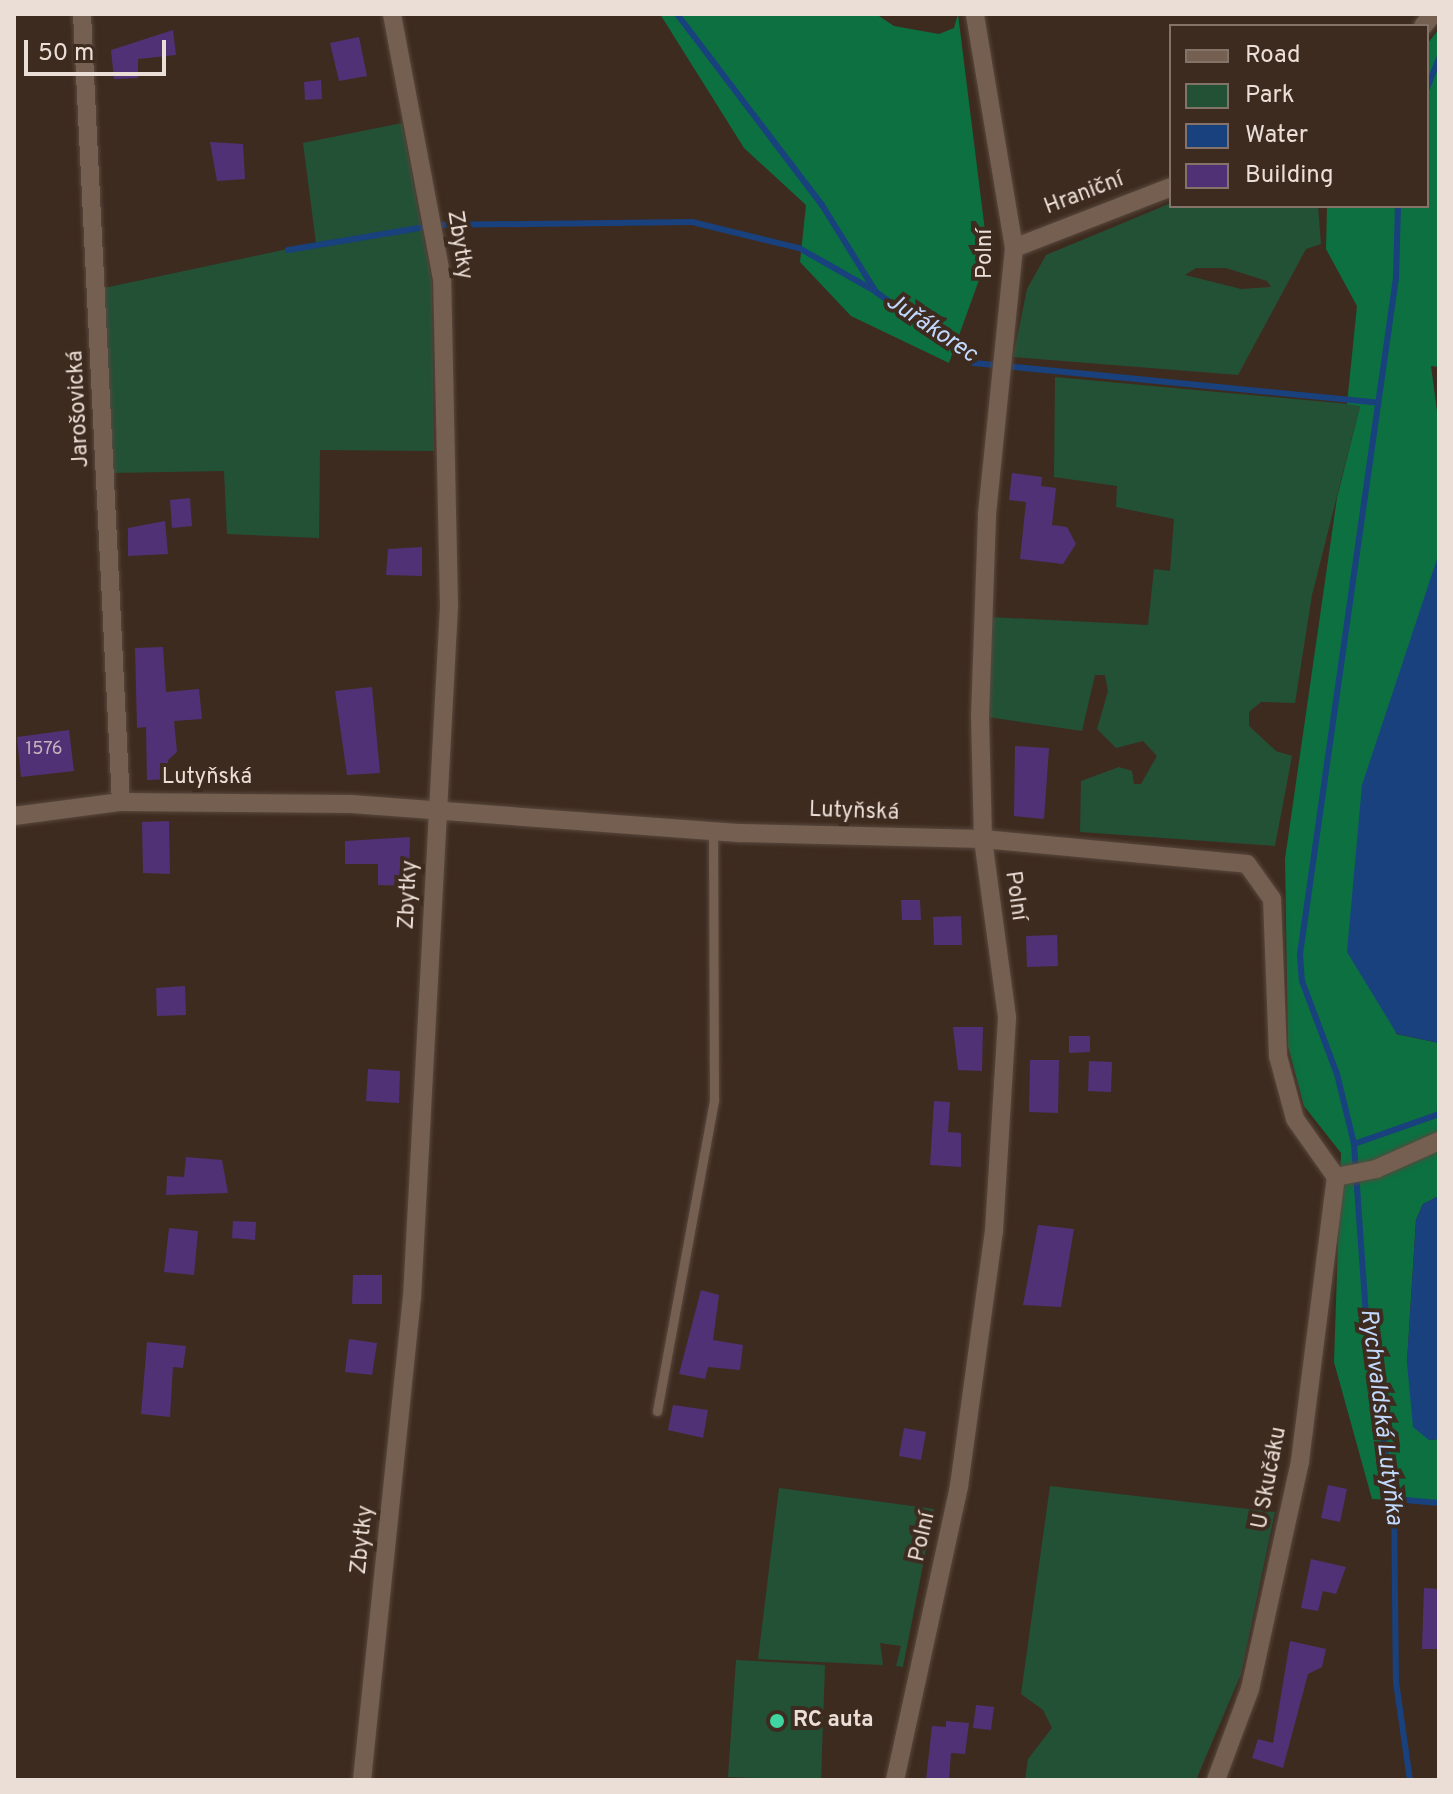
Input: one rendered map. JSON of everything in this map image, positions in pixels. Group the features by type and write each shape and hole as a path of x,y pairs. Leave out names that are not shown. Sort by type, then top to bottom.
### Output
{"street":[{"name":"Jarošovická","path":"82,14 121,802"},
{"name":"Zbytky","path":"362,1780 412,1298 449,606 442,279 392,14"},
{"name":"Polní","path":"895,1780 959,1486 994,1231 1007,1017 983,839 987,514 1014,248 975,14"},
{"name":"Hraniční","path":"1014,248 1169,188"},
{"name":"Lutyňská","path":"14,816 121,802 438,807 713,830 983,839 1247,864 1272,899 1278,1056 1295,1119 1336,1177"},
{"path":"1336,1177 1376,1169 1439,1141"},
{"name":"U Skučáku","path":"1216,1780 1250,1689 1300,1461 1336,1177"}],"lane":[{"path":"657,1411 714,1100 713,830"}],"green space":[{"path":"660,14 876,14 894,26 939,34 954,28 958,14 988,255 949,363 851,316 800,262 806,205 744,148"},
{"path":"1439,29 1439,367 1431,366 1439,426 1439,553 1396,1034 1439,1043 1439,1196 1423,1204 1416,1220 1407,1363 1429,1440 1439,1439 1439,1502 1372,1499 1334,1362 1341,1153 1304,1106 1288,1046 1285,859 1337,498 1360,406 1347,404 1357,306 1326,249 1327,208 1429,208 1429,42"},
{"path":"402,123 432,282 434,451 320,450 319,538 227,534 224,471 112,473 104,288 316,243 303,143"},
{"path":"1169,204 1169,208 1318,208 1321,244 1306,249 1238,375 1013,357 1027,289 1046,255","holes":["1196,268 1226,268 1267,281 1271,287 1241,289 1185,275"]},
{"path":"1055,377 1360,405 1312,595 1295,703 1261,702 1249,712 1249,726 1276,751 1292,756 1275,846 1080,832 1081,781 1119,767 1132,771 1134,784 1141,784 1157,756 1143,741 1116,748 1097,729 1108,691 1105,675 1095,675 1082,731 988,717 991,617 1148,625 1154,569 1170,571 1174,519 1116,507 1117,486 1054,477"},
{"path":"1050,1486 1275,1512 1241,1674 1196,1780 1025,1780 1028,1759 1052,1728 1043,1710 1021,1694"},
{"path":"779,1488 934,1509 903,1667 896,1666 901,1646 880,1643 883,1665 758,1659"},
{"name":"RC auta","path":"736,1660 825,1665 821,1780 728,1777"}],"water":[{"path":"1439,553 1439,1043 1397,1034 1347,952 1362,785"},
{"path":"1439,1196 1439,1439 1429,1440 1413,1427 1407,1363 1416,1220 1423,1204"}],"building":[{"path":"173,30 176,55 138,59 138,78 114,79 111,50"},
{"path":"359,37 367,76 339,81 330,43"},
{"path":"321,80 322,99 305,100 304,82"},
{"path":"210,142 243,144 245,179 217,181"},
{"path":"1012,473 1042,477 1041,486 1056,488 1052,525 1067,527 1076,544 1063,564 1020,559 1026,502 1009,500"},
{"path":"190,498 192,526 172,528 170,500"},
{"path":"165,521 168,554 128,556 128,528"},
{"path":"422,547 422,576 386,575 388,549"},
{"path":"163,647 166,692 199,689 202,719 174,721 177,752 168,760 169,779 147,780 146,727 137,728 135,648"},
{"path":"372,687 380,773 347,775 335,691"},
{"path":"69,730 74,771 21,777 17,737"},
{"path":"1015,746 1049,748 1044,819 1014,816"},
{"path":"169,821 170,874 143,873 142,822"},
{"path":"410,837 409,886 378,885 378,864 345,864 345,841"},
{"path":"901,900 920,900 921,920 902,920"},
{"path":"961,916 962,945 934,945 933,917"},
{"path":"1057,935 1058,966 1027,967 1026,936"},
{"path":"185,986 186,1015 157,1016 156,988"},
{"path":"953,1027 983,1027 982,1071 958,1070"},
{"path":"1069,1036 1090,1036 1090,1052 1069,1053"},
{"path":"1030,1060 1059,1060 1058,1113 1029,1112"},
{"path":"1089,1061 1112,1062 1111,1092 1088,1091"},
{"path":"368,1069 400,1071 399,1103 366,1101"},
{"path":"934,1101 950,1102 948,1132 961,1133 961,1167 930,1165"},
{"path":"186,1157 222,1160 228,1193 166,1195 167,1176 184,1177"},
{"path":"233,1221 256,1222 255,1240 232,1238"},
{"path":"1038,1225 1074,1229 1061,1307 1023,1305"},
{"path":"169,1228 198,1231 194,1275 164,1272"},
{"path":"353,1275 382,1275 382,1304 352,1304"},
{"path":"701,1290 719,1295 713,1340 743,1345 740,1370 708,1367 705,1379 679,1374"},
{"path":"349,1339 377,1343 372,1375 345,1372"},
{"path":"147,1342 186,1346 183,1368 173,1367 170,1417 141,1414"},
{"path":"673,1405 708,1410 703,1438 668,1430"},
{"path":"904,1428 926,1432 921,1460 899,1456"},
{"path":"1328,1485 1347,1489 1340,1522 1321,1518"},
{"path":"1311,1559 1346,1567 1336,1594 1323,1591 1318,1611 1301,1608"},
{"path":"1424,1588 1439,1589 1439,1649 1422,1649"},
{"path":"1290,1641 1326,1649 1322,1667 1308,1674 1283,1768 1252,1758 1258,1739 1273,1743"},
{"path":"976,1705 994,1707 991,1730 973,1728"},
{"path":"946,1721 969,1723 965,1754 951,1753 949,1780 926,1780 932,1726 946,1727"}],"waterway":[{"name":"Juřákorec","path":"677,14 822,205 876,292 974,363 1374,402"},
{"path":"1429,83 1439,59"},
{"path":"1398,208 1396,278 1300,954 1302,981 1337,1074 1354,1144 1369,1361 1394,1499 1396,1682 1410,1780"},
{"path":"288,250 437,225 692,222 799,248 875,291"},
{"name":"Rychvaldská Lutyňka","path":"1354,1144 1439,1114"},
{"path":"1394,1499 1439,1503"}],"place":[{"name":"RC auta","path":"777,1721"}]}
